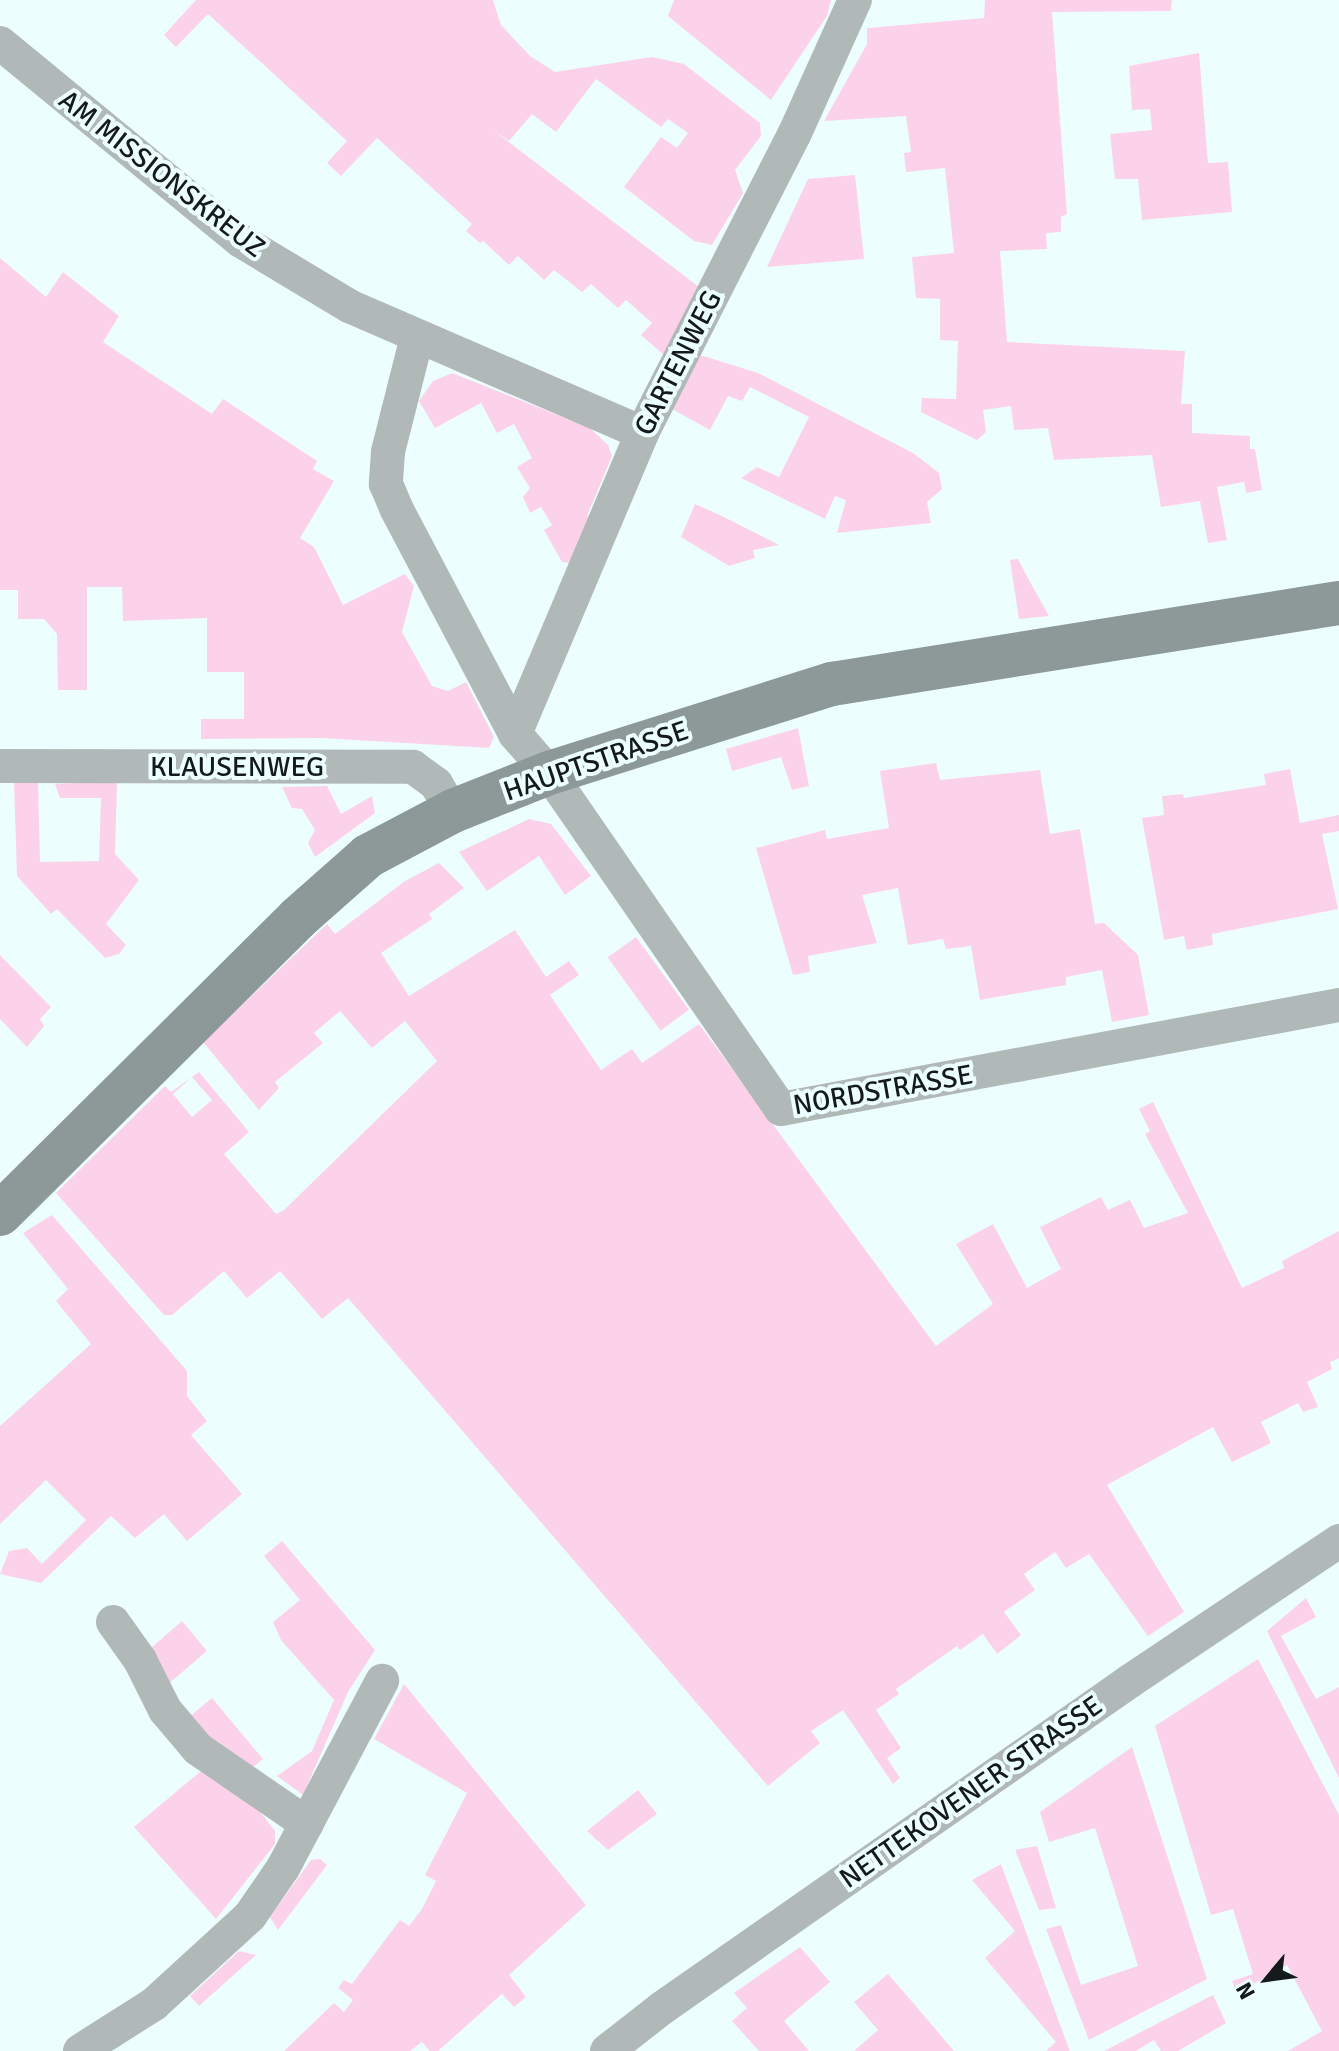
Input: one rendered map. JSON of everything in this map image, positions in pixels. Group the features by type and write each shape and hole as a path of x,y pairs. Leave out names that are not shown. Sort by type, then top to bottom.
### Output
{"main road":[{"name":"HAUPTSTRASSE","path":"0,1214 344,877 368,856 453,811 549,773 832,684 1339,603"}],"street":[{"name":"GARTENWEG","path":"515,734 642,433 794,135 855,0"},
{"name":"AM MISSIONSKREUZ","path":"0,43 241,241 349,306 642,433"},
{"path":"417,337 388,452 386,484 515,734 549,773"},
{"name":"KLAUSENWEG","path":"0,766 413,767 436,784 453,811"},
{"name":"NORDSTRASSE","path":"549,773 781,1109 1339,1005"},
{"name":"NETTEKOVENER STRASSE","path":"607,2051 1019,1758 1339,1541"},
{"path":"113,1622 140,1660 165,1710 198,1749 307,1824"},
{"path":"80,2051 154,2004 250,1916 307,1824 382,1681"}],"shaded area":[{"path":"196,0 493,0 501,25 530,56 555,72 652,57 684,64 760,123 761,136 735,170 743,193 712,245 694,241 624,187 661,137 677,148 688,133 668,119 661,127 596,79 556,132 532,114 509,141 493,130 699,287 665,356 641,335 652,323 626,300 618,308 591,284 582,292 554,270 544,280 518,256 509,265 483,241 480,243 466,231 472,224 377,138 341,176 327,163 347,141 208,14 176,47 164,35"},
{"path":"674,0 831,0 827,16 771,100 668,16"},
{"path":"985,0 1172,0 1171,11 1052,12 1067,214 1061,217 1061,232 1046,233 1047,249 1000,251 1007,342 1185,351 1181,404 1192,404 1192,433 1250,436 1250,449 1255,449 1262,490 1246,493 1244,482 1217,487 1227,540 1208,543 1200,501 1161,507 1152,455 1054,460 1048,428 1014,430 1011,406 983,410 986,432 977,440 921,412 922,398 956,399 958,341 940,340 940,299 916,298 912,257 954,253 945,168 906,172 904,153 911,152 906,116 824,121 867,44 867,28 984,18"},
{"path":"1199,53 1208,163 1228,162 1232,212 1142,220 1138,179 1115,179 1110,134 1152,130 1150,109 1132,110 1129,66"},
{"path":"855,175 864,259 767,267 808,179"},
{"path":"0,258 46,297 63,272 119,316 103,342 212,414 223,399 317,461 313,469 334,481 300,538 314,547 343,605 405,574 414,586 402,632 432,686 448,691 466,682 494,737 489,748 322,738 201,739 201,719 244,719 244,672 207,672 207,618 123,621 122,587 87,587 87,690 58,690 57,634 44,619 18,619 18,590 0,590"},
{"path":"700,355 758,373 913,453 939,473 942,489 927,502 931,523 837,533 846,500 835,496 825,519 741,478 757,467 779,477 809,417 750,387 742,401 728,396 710,430 672,409"},
{"path":"452,373 590,428 608,445 612,456 587,516 594,520 577,564 562,562 544,530 552,525 541,507 530,513 523,497 530,488 517,467 532,458 514,424 497,433 481,403 435,428 419,401 433,381"},
{"path":"695,504 779,545 753,550 755,558 729,566 681,537"},
{"path":"1018,559 1049,616 1019,619 1010,560"},
{"path":"798,728 809,786 792,790 781,757 732,771 726,749"},
{"path":"936,763 940,780 1040,770 1050,834 1080,829 1095,924 1104,923 1138,955 1149,1015 1112,1022 1102,970 1066,977 1066,985 980,1000 971,946 946,949 943,939 908,945 898,888 862,895 877,943 808,956 810,972 793,975 756,848 825,830 827,839 889,828 880,771"},
{"path":"1290,769 1300,823 1339,815 1339,831 1322,834 1338,909 1212,934 1213,945 1187,950 1184,936 1164,940 1142,818 1164,815 1162,796 1183,794 1184,798 1266,785 1264,774"},
{"path":"38,781 40,862 99,861 101,798 60,798 55,784 117,781 115,854 139,880 106,924 126,945 119,954 105,958 57,909 51,914 17,876 14,782"},
{"path":"327,786 341,814 372,796 375,813 315,857 308,843 315,830 302,809 292,808 282,787"},
{"path":"529,819 551,824 591,876 565,895 539,856 487,891 459,852"},
{"path":"439,863 464,888 429,914 432,919 381,953 409,996 515,930 546,977 569,961 579,975 550,995 601,1070 632,1049 642,1063 699,1024 936,1346 993,1304 956,1244 993,1224 1027,1288 1061,1269 1040,1227 1101,1197 1108,1210 1130,1200 1144,1228 1188,1213 1145,1134 1150,1131 1139,1109 1153,1102 1242,1288 1284,1268 1282,1261 1339,1231 1339,1358 1330,1362 1332,1369 1307,1382 1318,1407 1303,1412 1298,1403 1261,1422 1271,1443 1232,1462 1213,1427 1107,1485 1184,1612 1148,1636 1089,1554 1066,1568 1055,1552 1024,1574 1035,1590 1004,1612 1021,1635 997,1654 983,1634 960,1650 957,1646 896,1689 899,1694 876,1710 901,1748 887,1758 900,1778 893,1784 843,1710 811,1731 820,1743 768,1786 348,1298 322,1319 280,1271 247,1298 224,1271 172,1315 164,1315 56,1193 165,1086 171,1092 192,1077 199,1072 249,1132 224,1154 276,1214 284,1210 437,1061 405,1021 372,1048 340,1011 314,1033 323,1043 275,1082 279,1088 259,1110 203,1042 327,924 335,934 405,881","holes":["192,1077 212,1100 192,1117 173,1094"]},
{"path":"636,937 689,1010 661,1030 608,958"},
{"path":"0,955 51,1007 40,1019 44,1026 27,1047 0,1019"},
{"path":"52,1215 187,1371 187,1396 207,1421 191,1435 242,1494 187,1541 164,1514 135,1538 111,1516 41,1583 0,1574 9,1551 27,1548 42,1564 86,1520 46,1480 0,1524 0,1426 91,1344 56,1301 68,1289 23,1233"},
{"path":"282,1541 375,1650 348,1692 303,1795 277,1776 312,1751 334,1700 281,1640 273,1622 300,1600 264,1556"},
{"path":"1306,1598 1316,1617 1281,1636 1316,1699 1339,1687 1339,1778 1267,1631"},
{"path":"182,1621 207,1651 167,1685 151,1648"},
{"path":"1258,1659 1339,1815 1339,2051 1288,2051 1322,2031 1287,1965 1237,1993 1232,1981 1253,1974 1233,1909 1211,1915 1155,1726"},
{"path":"404,1684 586,1905 509,1975 526,1997 514,2007 502,1994 438,2051 430,2051 422,2042 410,2051 284,2051 334,2003 344,2012 353,2000 338,1988 344,1980 352,1984 400,1920 409,1926 422,1909 436,1881 425,1875 467,1793 374,1739"},
{"path":"212,1698 263,1759 250,1770 228,1758 189,1717"},
{"path":"1132,1747 1207,1979 1089,2040 1046,1929 1061,1925 1081,1985 1138,1966 1095,1828 1049,1842 1040,1812"},
{"path":"201,1771 257,1808 275,1831 275,1844 216,1919 134,1827"},
{"path":"638,1790 657,1814 608,1850 587,1831"},
{"path":"1037,1846 1056,1908 1039,1910 1015,1850"},
{"path":"320,1859 327,1865 278,1930 270,1917 311,1860"},
{"path":"1001,1864 1070,2051 1046,2051 1056,2042 985,1958 1015,1931 972,1880"},
{"path":"800,1947 830,1982 784,2021 809,2051 759,2051 732,2021 747,2008 734,1993"},
{"path":"239,1951 256,1955 199,2006 190,1996"},
{"path":"888,1974 954,2051 854,2051 878,2030 854,2002"},
{"path":"1213,1995 1226,2023 1178,2051 1161,2051 1154,2040 1136,2051 1104,2051"}]}
